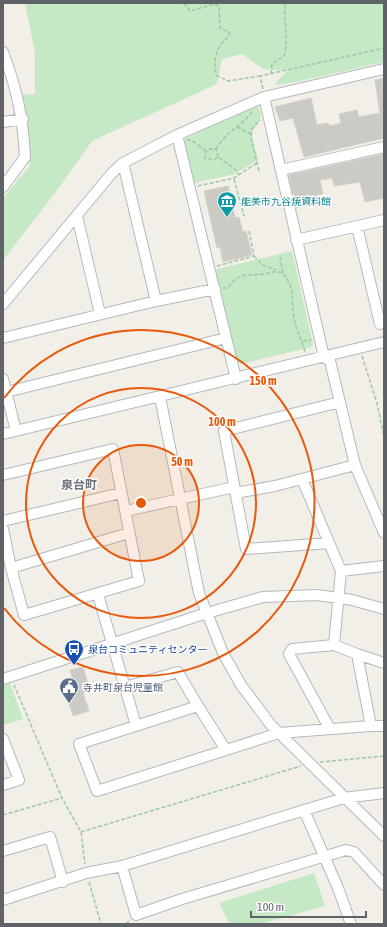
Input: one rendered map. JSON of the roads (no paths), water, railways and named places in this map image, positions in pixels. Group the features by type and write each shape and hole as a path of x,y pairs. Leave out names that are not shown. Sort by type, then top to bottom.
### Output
{"street":[{"path":"3,52 14,82 23,119 25,157 3,187"},
{"path":"3,304 112,173 123,163 177,135 265,102 384,69"},
{"path":"265,102 324,357 330,362 355,465 384,533"},
{"path":"3,122 23,119"},
{"path":"177,135 236,379"},
{"path":"281,170 384,146"},
{"path":"123,163 156,301"},
{"path":"77,216 100,314"},
{"path":"296,240 384,220"},
{"path":"357,226 380,324 384,323"},
{"path":"3,338 156,301 215,289"},
{"path":"6,392 226,338"},
{"path":"3,434 236,379 384,342"},
{"path":"3,379 16,431"},
{"path":"160,397 199,593 223,653 233,672 255,706 279,733 384,836"},
{"path":"329,543 246,549 224,431 340,402"},
{"path":"3,475 113,449 139,581 98,595 24,615 11,568 3,529"},
{"path":"126,511 230,488 241,492 302,479 355,465"},
{"path":"302,479 342,571 334,645"},
{"path":"3,521 121,493"},
{"path":"11,568 129,533"},
{"path":"342,571 384,566"},
{"path":"5,678 207,613 262,598 302,594 338,597 384,609"},
{"path":"98,595 136,725"},
{"path":"330,730 289,654 292,649 334,645 384,664"},
{"path":"357,654 371,726"},
{"path":"125,687 178,672 226,750"},
{"path":"198,706 79,744 97,790 279,733 384,726"},
{"path":"3,739 19,780 3,785"},
{"path":"3,900 63,882 86,873 122,866 344,798 384,793"},
{"path":"304,810 325,856 350,924"},
{"path":"3,851 50,837 63,882"},
{"path":"122,866 136,915 346,850 354,852 384,885"}],"place":[{"name":"能美市九谷焼資料館","path":"227,218"},
{"name":"泉台コミュニティセンター","path":"74,666"},
{"name":"寺井町泉台児童館","path":"69,704"}],"district":[{"name":"泉台町","path":"79,485"}]}
